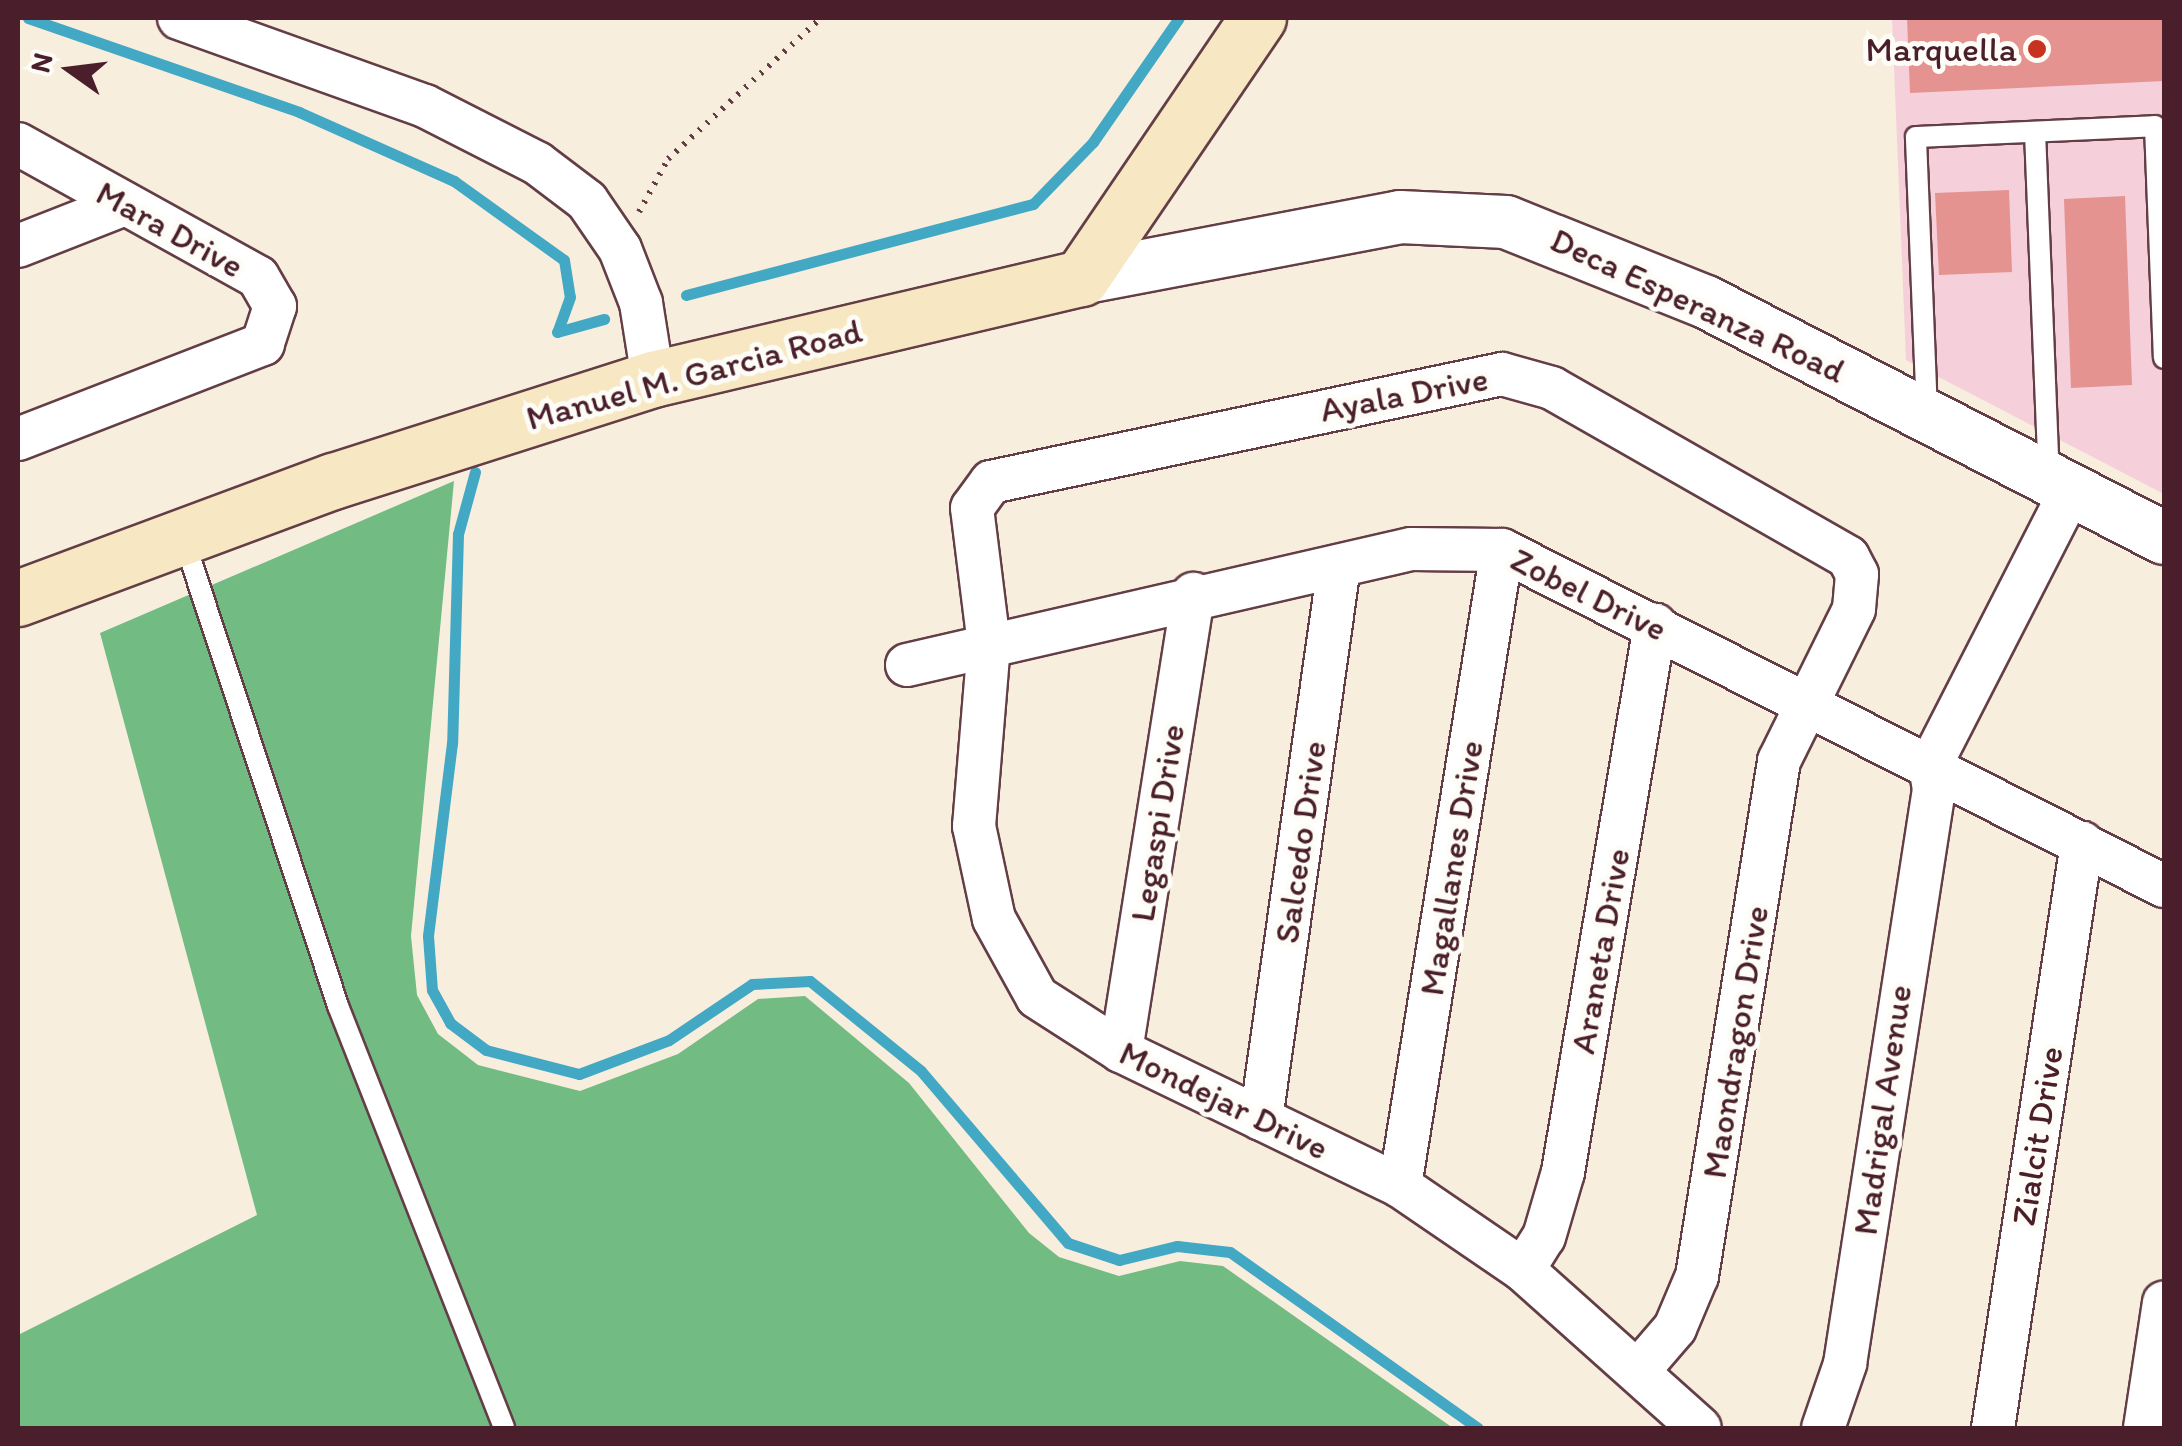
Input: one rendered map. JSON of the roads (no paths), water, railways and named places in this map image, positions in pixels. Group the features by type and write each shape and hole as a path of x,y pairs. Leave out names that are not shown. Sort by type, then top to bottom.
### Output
{"main road":[{"path":"1081,278 1258,18"},
{"name":"Manuel M. Garcia Road","path":"18,598 182,534 653,379 1081,278"}],"street":[{"path":"179,18 425,106 537,162 587,201 620,249 642,303 653,379"},
{"name":"Mara Drive","path":"18,144 258,277 275,306 263,344 18,439"},
{"path":"18,246 126,204"},
{"name":"Deca Esperanza Road","path":"1081,278 1346,224 1462,214 1609,256 2164,538"},
{"name":"Ayala Drive","path":"989,644 971,538 972,508 991,482 1502,374 1552,388 1848,557 1854,610 1802,700"},
{"name":"Madrigal Avenue","path":"1824,1428 1845,1364 1939,778 2004,650 2072,490"},
{"name":"Zobel Drive","path":"908,665 1194,594 1442,546 1502,550 1802,700 1939,778 2082,843 2164,886"},
{"name":"Magallanes Drive","path":"1400,1186 1502,550"},
{"name":"Salcedo Drive","path":"1260,1119 1339,566"},
{"name":"Legaspi Drive","path":"1121,1051 1194,594"},
{"name":"Araneta Drive","path":"1523,1270 1544,1237 1563,1172 1655,625"},
{"name":"Mondejar Drive","path":"989,644 974,826 994,920 1036,997 1121,1051 1400,1186 1523,1270 1700,1428"},
{"name":"Maondragon Drive","path":"1638,1370 1675,1328 1697,1276 1779,761 1802,700"},
{"name":"Zialcit Drive","path":"1993,1428 2082,843"},
{"path":"2145,1428 2164,1302"}],"lane":[{"path":"1927,415 1916,137 2155,126 2164,358"},
{"path":"2035,132 2072,490"},
{"path":"182,534 338,1006 504,1428"}],"waterway":[{"path":"28,18 299,112 454,181 564,260 570,297 557,332"},
{"path":"686,295 1033,204 1093,142 1179,18"},
{"path":"557,332 604,319"},
{"path":"475,472 458,534 452,743 428,936 432,990 450,1023 486,1050 579,1074 669,1040 752,984 810,981 921,1071 1068,1243 1119,1260 1177,1246 1230,1252 1478,1428"}],"place":[{"name":"Marquella","path":"2037,49"}]}
